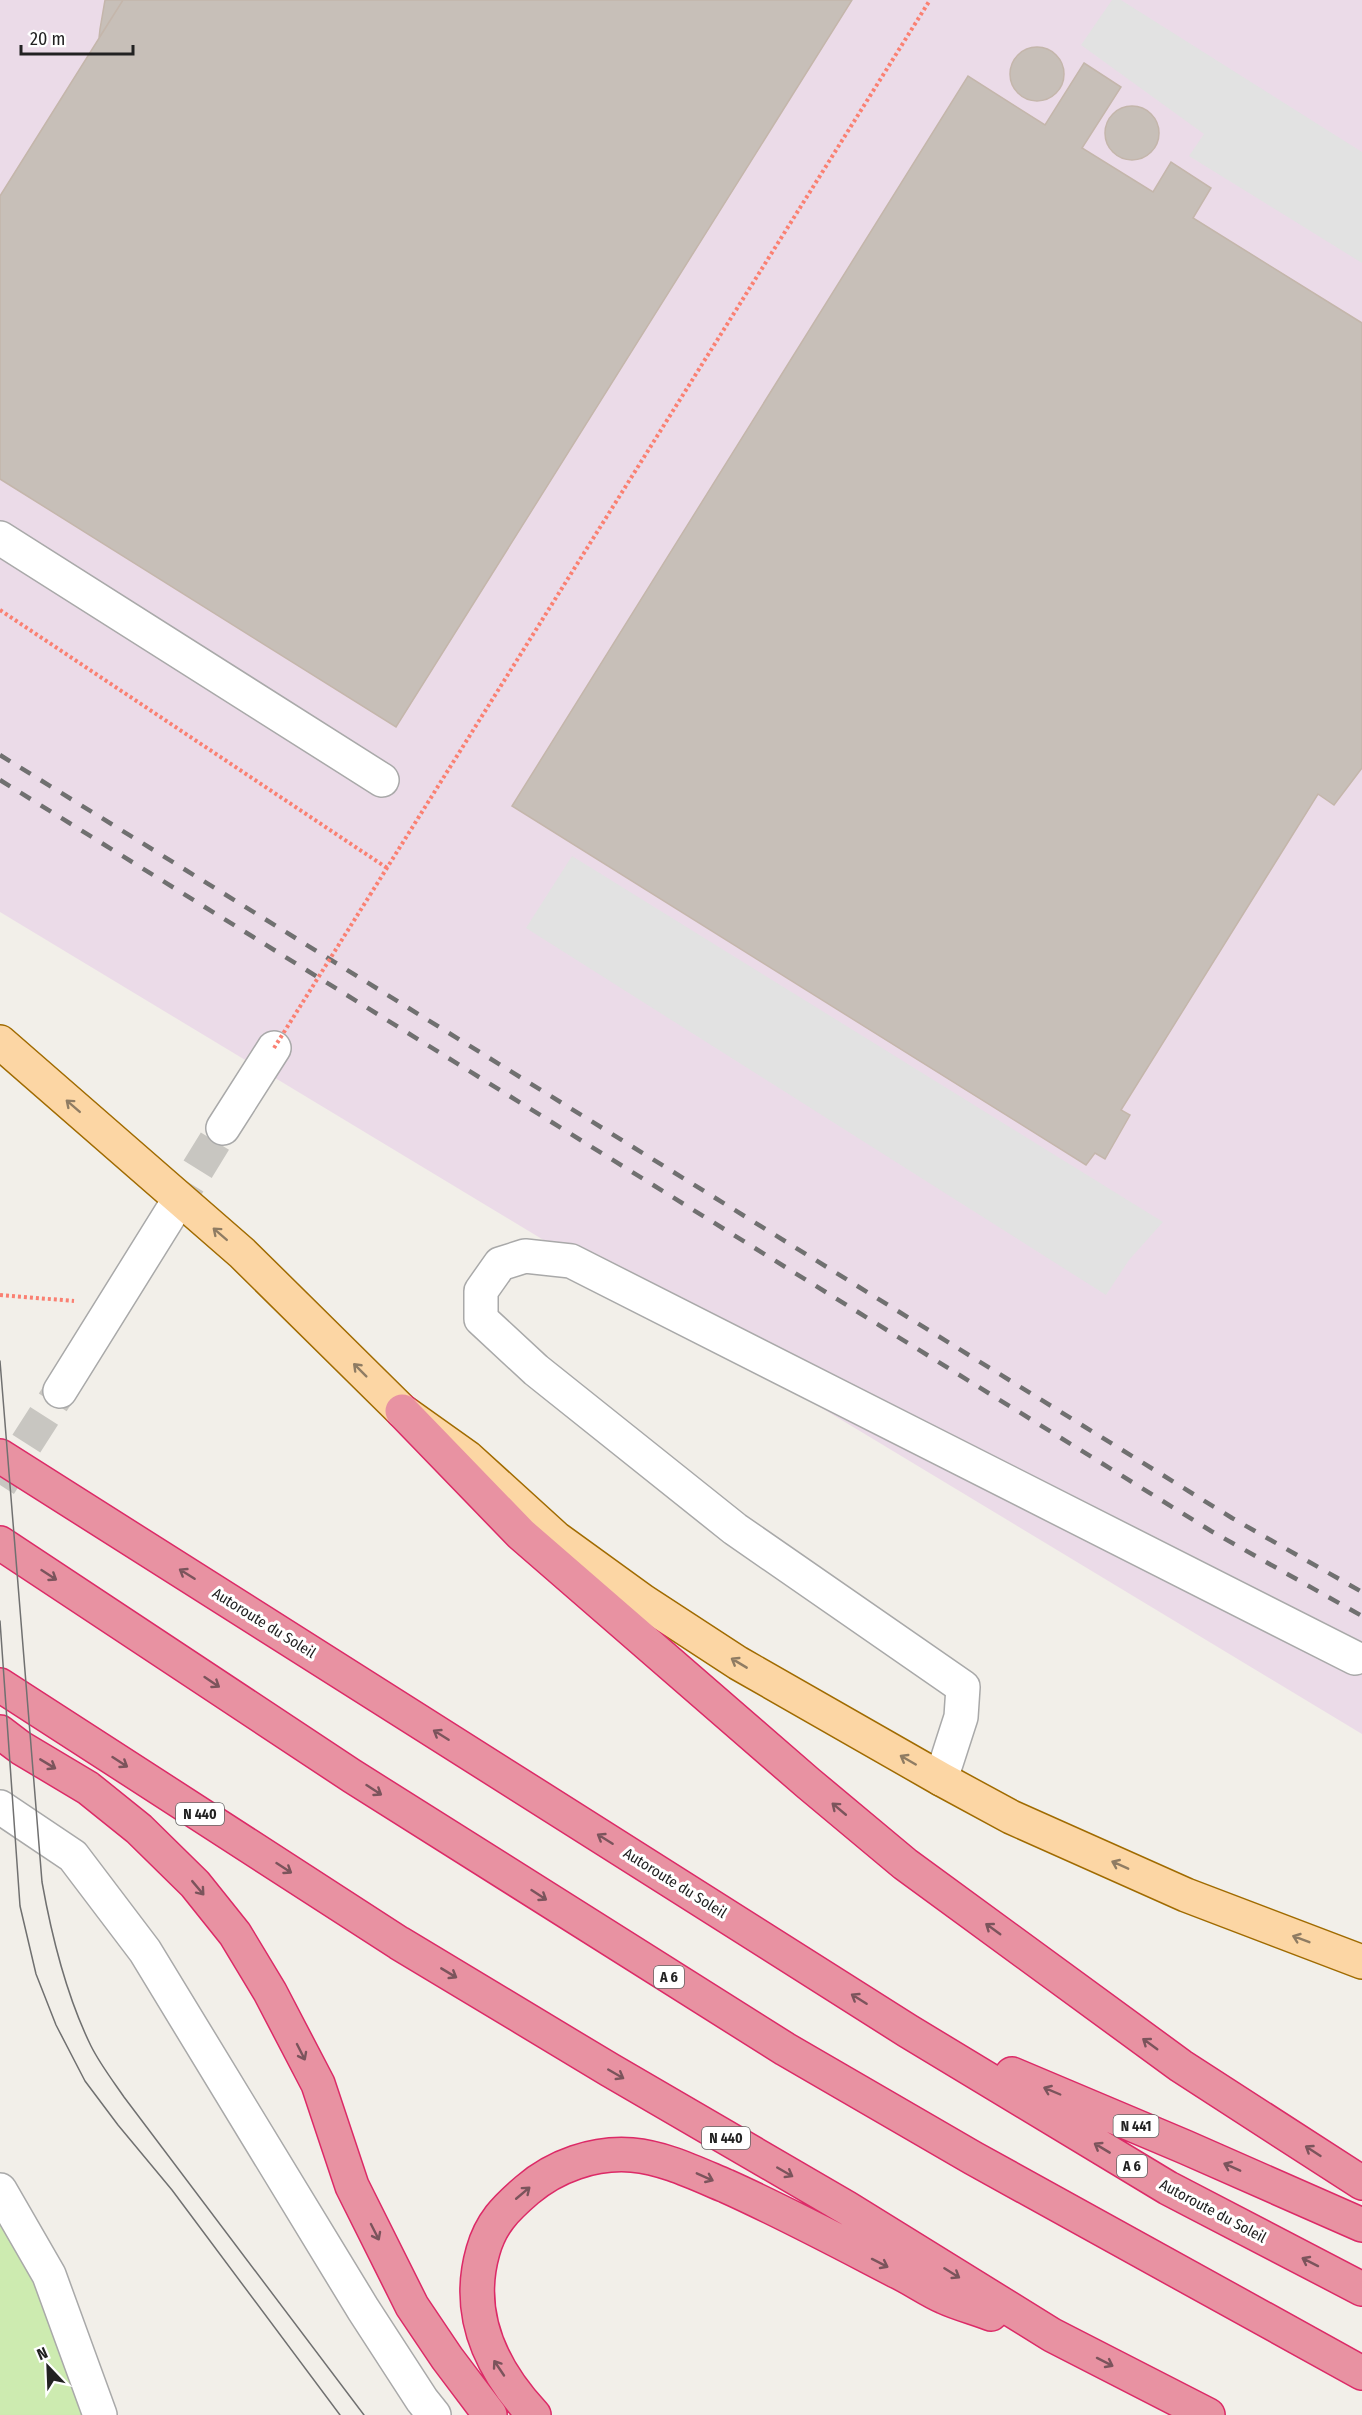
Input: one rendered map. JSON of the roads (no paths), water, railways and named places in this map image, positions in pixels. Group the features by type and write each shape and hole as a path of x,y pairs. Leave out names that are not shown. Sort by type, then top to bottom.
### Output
{"highway":[{"path":"402,1411 521,1534 808,1784 905,1864 1181,2066 1362,2183"},
{"name":"Autoroute du Soleil","path":"0,1456 908,2031 1168,2188 1362,2289"},
{"name":"A 6","path":"0,1543 351,1776 785,2049 973,2158 1362,2373"},
{"name":"N 440","path":"0,1685 399,1942 610,2070 847,2208 1053,2335 1208,2415"},
{"path":"0,1732 21,1748 88,1788 139,1829 195,1884 235,1935 270,1992 318,2084 352,2186 412,2306 490,2415"},
{"name":"N 441","path":"908,2031 1185,2147 1362,2225"},
{"path":"534,2415 521,2401 492,2358 478,2316 476,2274 488,2231 508,2206 538,2180 564,2166 599,2157 631,2155 671,2163 756,2200 944,2297 1053,2335"}],"main road":[{"path":"0,1042 242,1253 402,1411 468,1458 556,1538 644,1601 738,1663 1011,1817 1186,1895 1362,1962"}],"street":[{"path":"0,538 382,780"},
{"path":"223,1128 274,1048"},
{"path":"60,1391 172,1211"},
{"path":"940,1779 961,1717 963,1687 735,1529 536,1370 481,1319 481,1291 500,1264 525,1256 571,1261 1355,1658"},
{"path":"0,1807 73,1856 145,1951 363,2308 434,2415"},
{"path":"0,2190 49,2275 100,2415"}],"tunnel":[{"path":"172,1211 223,1128"},
{"path":"0,1485 60,1391"}],"tram line":[{"path":"0,1361 42,1882 55,1945 74,2007 91,2046 111,2079 364,2415"},
{"path":"0,1621 20,1906 36,1974 56,2025 85,2081 172,2190 340,2415"}],"railway":[{"path":"0,755 1232,1518 1362,1592"},
{"path":"0,780 1211,1531 1362,1616"}]}
